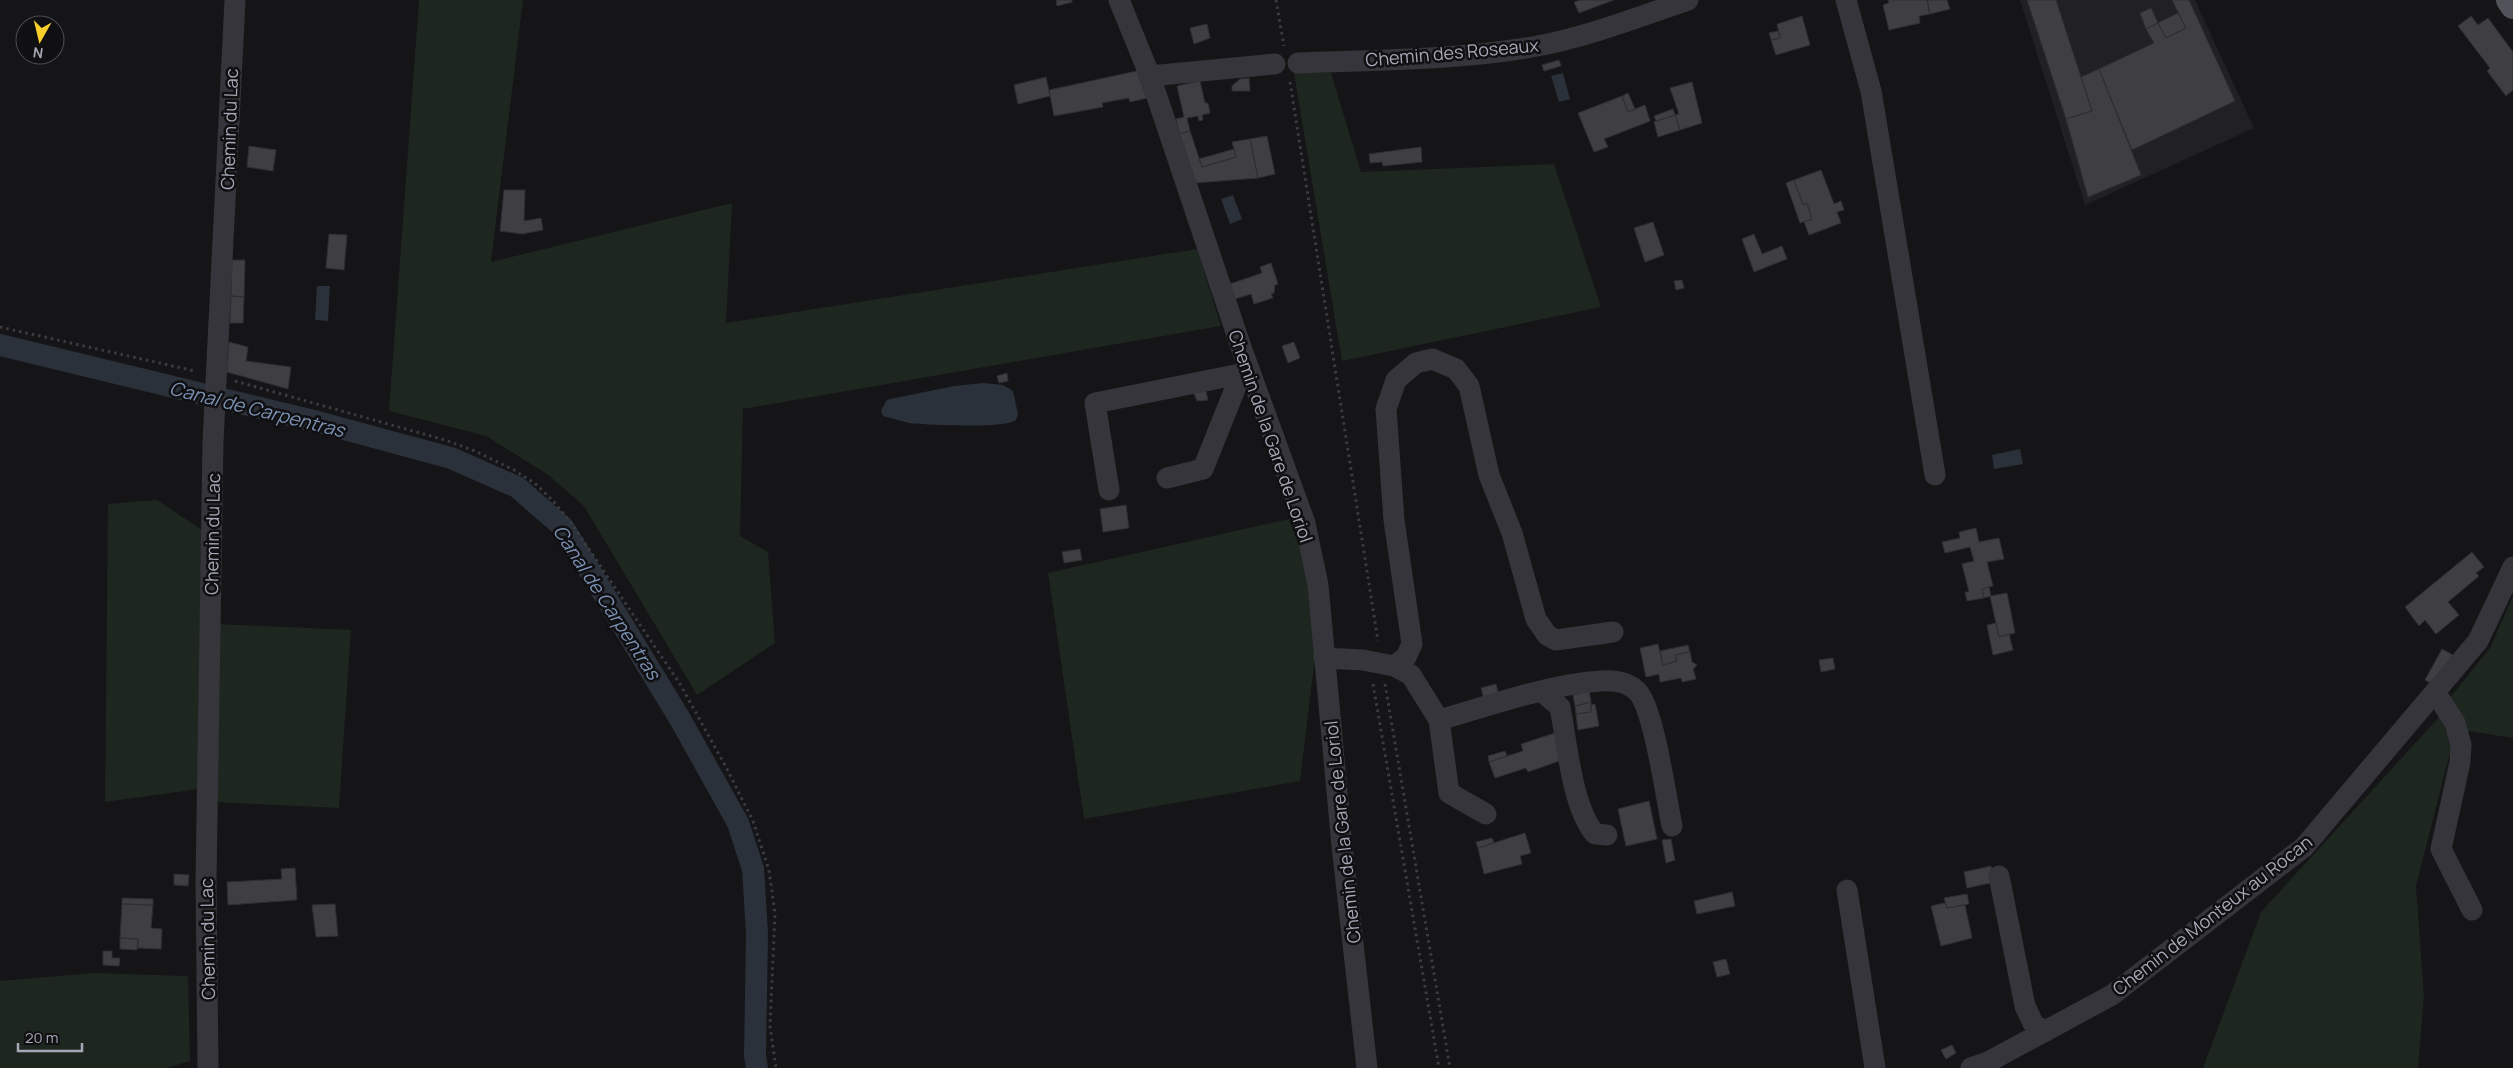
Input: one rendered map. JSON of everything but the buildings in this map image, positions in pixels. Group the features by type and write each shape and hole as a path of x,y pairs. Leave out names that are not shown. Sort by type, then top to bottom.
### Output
{"main road":[{"path":"2509,0 2513,6"}],"street":[{"name":"Chemin du Lac","path":"208,1068 206,882 216,408 235,0"},
{"name":"Chemin de la Gare de Loriol","path":"1119,0 1150,76 1245,373 1304,523 1318,585 1367,1068"},
{"name":"Chemin des Roseaux","path":"1150,76 1287,63 1442,57 1533,47 1568,39 1688,0"},
{"path":"1846,0 1870,91 1935,475"},
{"path":"1382,663 1406,657 1412,644 1394,520 1386,409 1396,380 1416,363 1432,359 1456,369 1469,386 1489,475 1512,533 1536,619 1547,635 1556,640 1613,632"},
{"path":"1167,478 1203,469 1245,373"},
{"path":"1109,490 1095,403 1245,373"},
{"name":"Chemin de Monteux au Rocan","path":"1971,1068 1988,1062 2112,995 2304,847 2478,641 2513,567"},
{"path":"1324,658 1382,663 1411,675 1439,720 1449,793 1486,814"},
{"path":"1439,720 1542,692 1602,681 1623,682 1637,691 1648,711 1672,826"},
{"path":"1542,692 1560,707 1578,800 1586,823 1595,834 1608,835"},
{"path":"2435,692 2455,724 2461,745 2460,762 2441,849 2472,910"},
{"path":"1999,876 2024,1006 2034,1025 2046,1031"},
{"path":"1847,890 1875,1068"}],"path":[{"path":"1276,0 1382,663 1450,1068"},
{"path":"0,327 217,380 445,440 475,451 537,485 574,527 680,684 726,767 753,821 769,870 775,914 770,1026 776,1068"},
{"path":"1382,663 1439,1068"}],"shaded area":[{"path":"419,0 523,0 491,262 732,203 726,323 1197,249 1221,326 743,409 740,536 768,552 775,643 697,695 584,506 547,474 486,436 389,411"},
{"path":"2020,0 2195,0 2254,128 2085,205"},
{"path":"1294,73 1331,73 1361,172 1554,164 1601,307 1342,361"},
{"path":"1563,73 1570,99 1559,102 1551,76"},
{"path":"1233,195 1242,219 1230,224 1221,199"},
{"path":"317,286 330,286 328,321 315,320"},
{"path":"983,383 1003,385 1013,391 1018,414 1016,420 997,425 918,424 883,416 881,411 886,401 890,399 954,386"},
{"path":"2020,449 2023,464 1994,469 1992,455"},
{"path":"157,500 205,532 199,789 105,802 108,504"},
{"path":"1289,519 1304,559 1316,648 1300,781 1084,819 1048,573"},
{"path":"2513,596 2513,738 2468,731 2448,700 2490,648"},
{"path":"218,624 351,630 339,808 214,802"},
{"path":"2440,716 2452,745 2416,886 2424,996 2418,1068 2203,1068 2261,912"},
{"path":"93,973 188,976 190,1061 167,1068 0,1068 0,981"}],"waterway":[{"name":"Canal de Carpentras","path":"0,345 318,422 451,458 517,487 563,527 680,719 738,823 753,869 757,933 755,1056 757,1068"}]}
